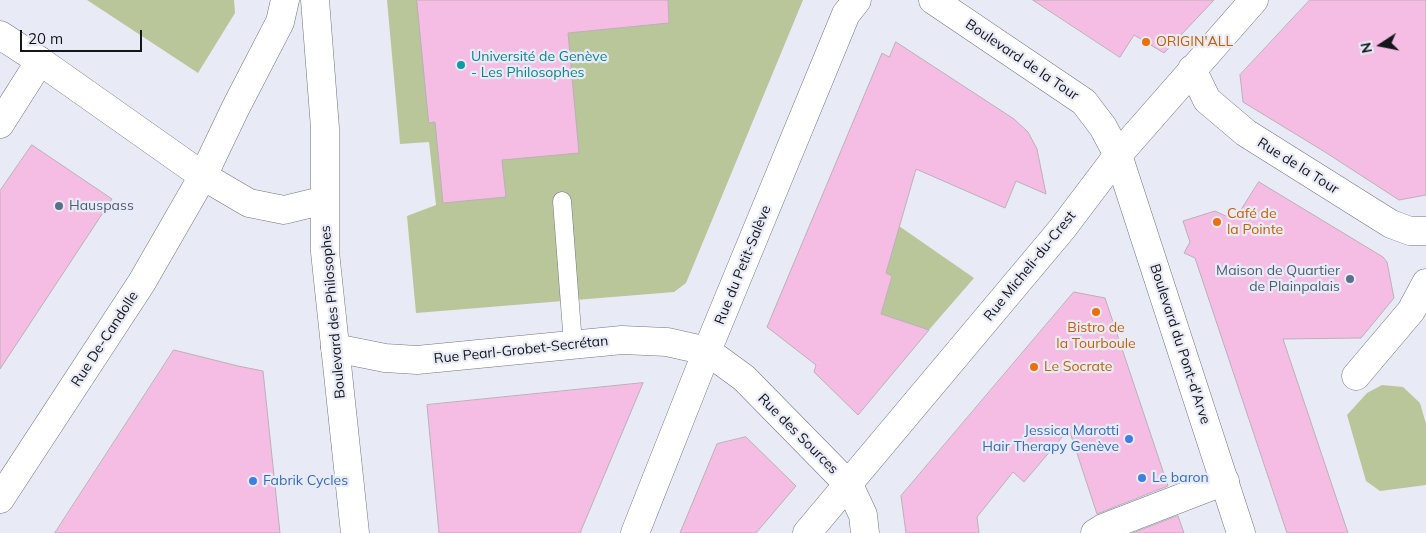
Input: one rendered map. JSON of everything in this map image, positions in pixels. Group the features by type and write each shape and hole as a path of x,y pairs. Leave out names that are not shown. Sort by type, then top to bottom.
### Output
{"street":[{"path":"203,176 280,22 285,0"},
{"name":"Boulevard des Philosophes","path":"315,0 325,128 325,252 355,533"},
{"name":"Rue du Petit-Salève","path":"635,533 707,351 846,14 857,0"},
{"name":"Boulevard de la Tour","path":"933,0 1084,102 1103,127 1118,155"},
{"name":"Rue Micheli-du-Crest","path":"807,533 1062,229 1118,155 1254,0"},
{"path":"0,35 203,176 249,203 284,210 325,200"},
{"path":"0,124 40,61"},
{"name":"Rue de la Tour","path":"1192,69 1207,100 1246,134 1390,224 1410,230 1426,231"},
{"name":"Boulevard du Pont-d'Arve","path":"1118,155 1241,533"},
{"name":"Rue De-Candolle","path":"0,499 142,282 203,176"},
{"path":"1356,376 1411,311 1426,283"},
{"name":"Rue Pearl-Grobet-Secrétan","path":"335,348 385,358 417,360 622,340 667,342 707,351"},
{"name":"Rue des Sources","path":"707,351 744,378 849,485 863,515 866,533"},
{"path":"1095,533 1103,528 1225,481"}],"lane":[{"path":"562,201 573,344"}],"green space":[{"path":"87,0 234,0 235,13 198,73"},
{"path":"387,0 803,0 686,283 674,292 416,313 407,216 436,205 429,142 400,144"},
{"path":"899,226 974,278 928,331 881,314 892,276 884,273"},
{"path":"1382,385 1403,387 1420,403 1426,424 1426,485 1380,491 1366,481 1347,415 1367,393"}],"building":[{"path":"417,0 668,0 669,23 568,33 579,153 502,160 506,197 443,203 435,122 429,123"},
{"path":"1033,0 1214,0 1164,53 1134,35 1120,57"},
{"path":"1310,0 1426,0 1426,195 1399,200 1243,102 1240,75"},
{"path":"896,42 1014,119 1028,132 1037,149 1046,194 1016,181 1005,208 916,169 886,273 892,276 881,314 929,330 858,415 814,372 816,365 767,327 882,53 889,57"},
{"path":"32,145 112,199 0,369 0,191"},
{"path":"1259,182 1383,257 1387,262 1394,298 1361,338 1283,339 1348,533 1287,533 1195,258 1184,253 1190,242 1183,221 1215,211 1234,220"},
{"path":"1074,292 1105,298 1168,486 1097,514 1069,429 1024,482 1013,472 977,517 979,533 906,533 901,496"},
{"path":"174,350 263,371 280,533 55,533"},
{"path":"643,383 580,533 439,533 427,405"},
{"path":"746,437 796,486 756,533 680,533 717,444"},
{"path":"1178,516 1184,533 1133,533"}],"place":[{"name":"ORIGIN'ALL","path":"1146,42"},
{"name":"Université de Genève - Les Philosophes","path":"461,65"},
{"name":"Hauspass","path":"59,206"},
{"name":"Café de la Pointe","path":"1217,222"},
{"name":"Maison de Quartier de Plainpalais","path":"1350,279"},
{"name":"Bistro de la Tourboule","path":"1096,312"},
{"name":"Le Socrate","path":"1034,367"},
{"name":"Jessica Marotti Hair Therapy Genève","path":"1129,439"},
{"name":"Le baron","path":"1142,478"},
{"name":"Fabrik Cycles","path":"253,481"}]}
